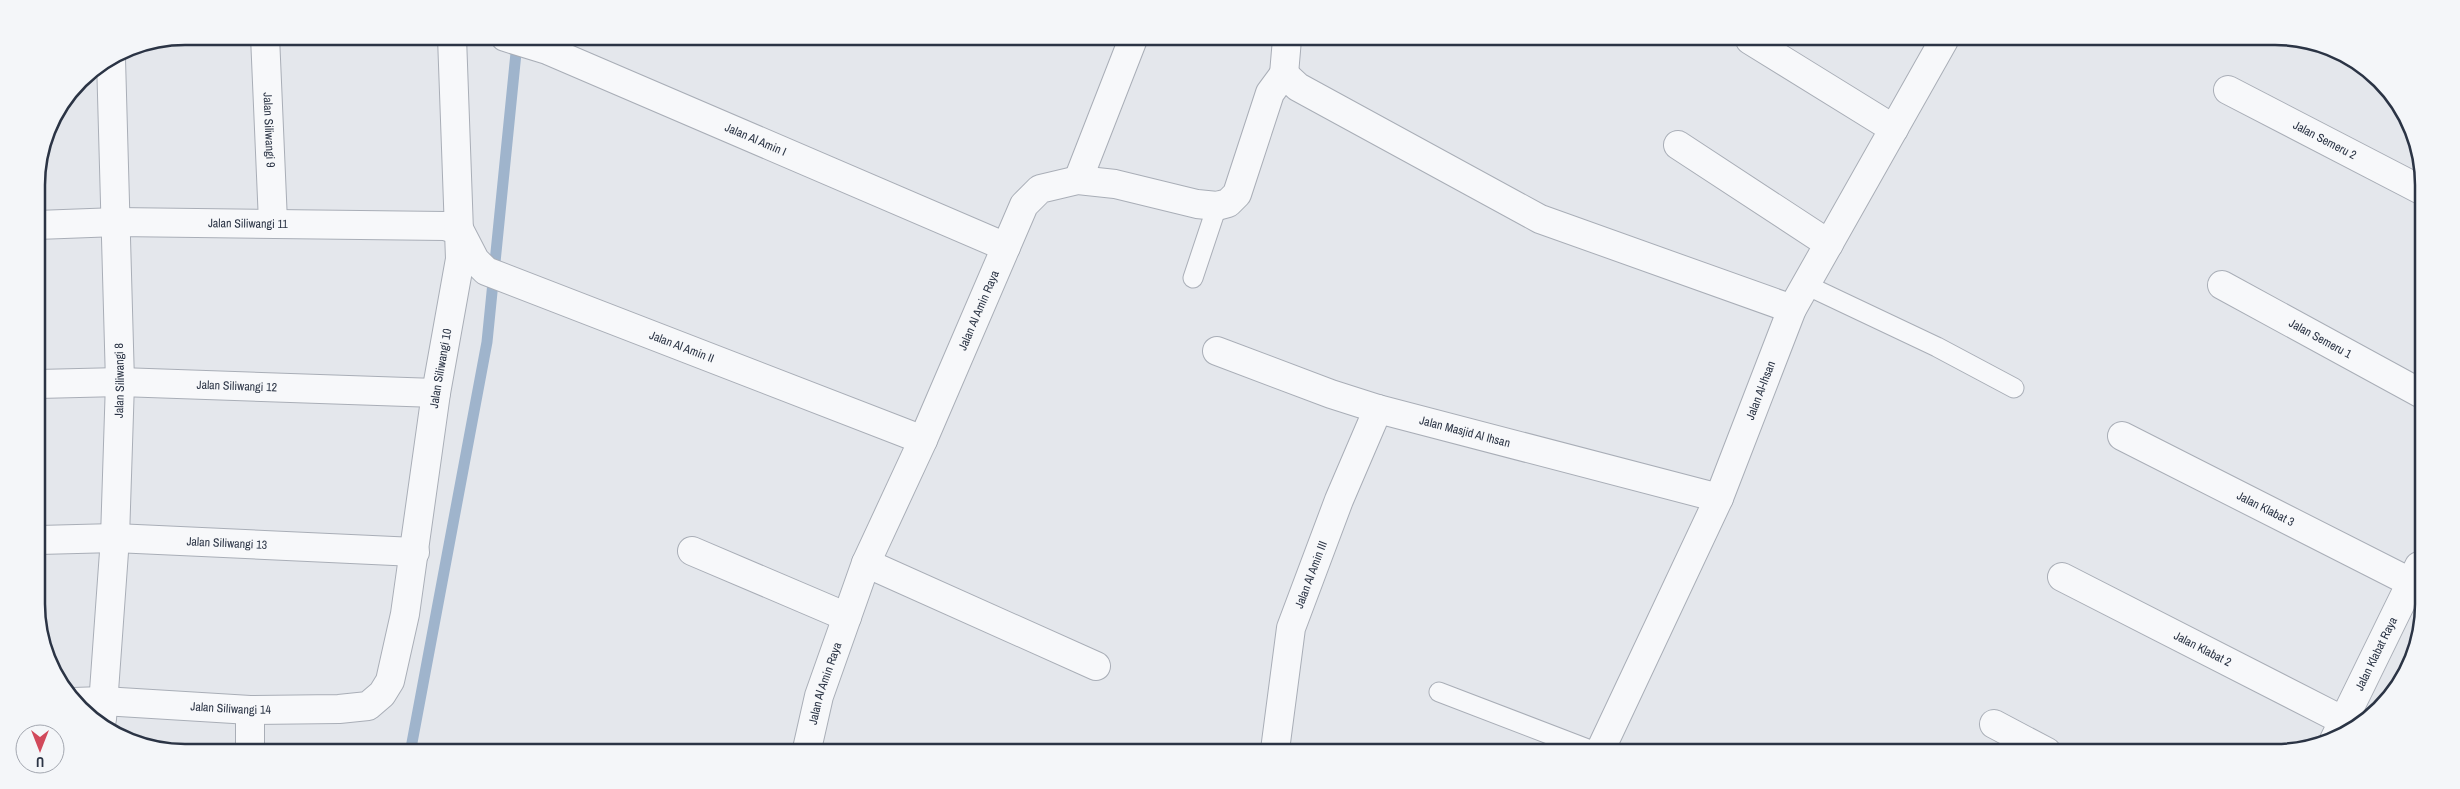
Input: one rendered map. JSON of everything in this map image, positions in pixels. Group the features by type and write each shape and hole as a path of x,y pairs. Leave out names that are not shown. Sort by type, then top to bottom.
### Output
{"street":[{"name":"Jalan Siliwangi 9","path":"265,45 273,222"},
{"name":"Jalan Siliwangi 10","path":"382,694 390,681 398,653 415,552 436,393 460,258 452,45"},
{"name":"Jalan Al Amin I","path":"530,45 546,50 1006,248"},
{"path":"1078,180 1130,45"},
{"path":"1217,206 1228,203 1237,194 1270,93 1284,74 1286,45"},
{"path":"1758,45 1894,129"},
{"name":"Jalan Al-Ihsan","path":"1603,744 1719,498 1792,309 1941,45"},
{"name":"Jalan Siliwangi 8","path":"102,711 115,538 120,382 111,66"},
{"path":"1284,74 1298,87 1540,219 1792,309"},
{"name":"Jalan Semeru 2","path":"2228,90 2415,187"},
{"path":"1678,145 1829,244"},
{"name":"Jalan Al Amin Raya","path":"808,744 819,696 866,564 923,440 1024,205 1040,189 1078,180 1114,184 1197,204 1217,206"},
{"name":"Jalan Siliwangi 11","path":"45,225 117,222 273,222 445,226 460,231"},
{"name":"Jalan Al Amin II","path":"460,231 476,260 486,271 923,440"},
{"name":"Jalan Semeru 1","path":"2222,286 2415,390"},
{"name":"Jalan Masjid Al Ihsan","path":"1218,351 1331,394 1378,408 1719,498"},
{"name":"Jalan Siliwangi 12","path":"45,384 120,382 436,393"},
{"name":"Jalan Al Amin III","path":"1276,744 1291,628 1339,500 1378,408"},
{"name":"Jalan Klabat 3","path":"2122,436 2415,574"},
{"name":"Jalan Siliwangi 13","path":"45,540 115,538 415,552"},
{"path":"692,551 847,617"},
{"path":"866,564 1096,666"},
{"name":"Jalan Klabat Raya","path":"2341,728 2415,574"},
{"name":"Jalan Klabat 2","path":"2062,577 2337,730"},
{"name":"Jalan Siliwangi 14","path":"102,711 339,709 368,706 382,694"},
{"path":"250,710 250,744"},
{"path":"1994,724 2032,744"}],"lane":[{"path":"1193,278 1217,206"},
{"path":"1806,285 1937,347 2014,388"},
{"path":"1439,692 1575,744"}],"waterway":[{"path":"412,744 487,342 517,45"}]}
